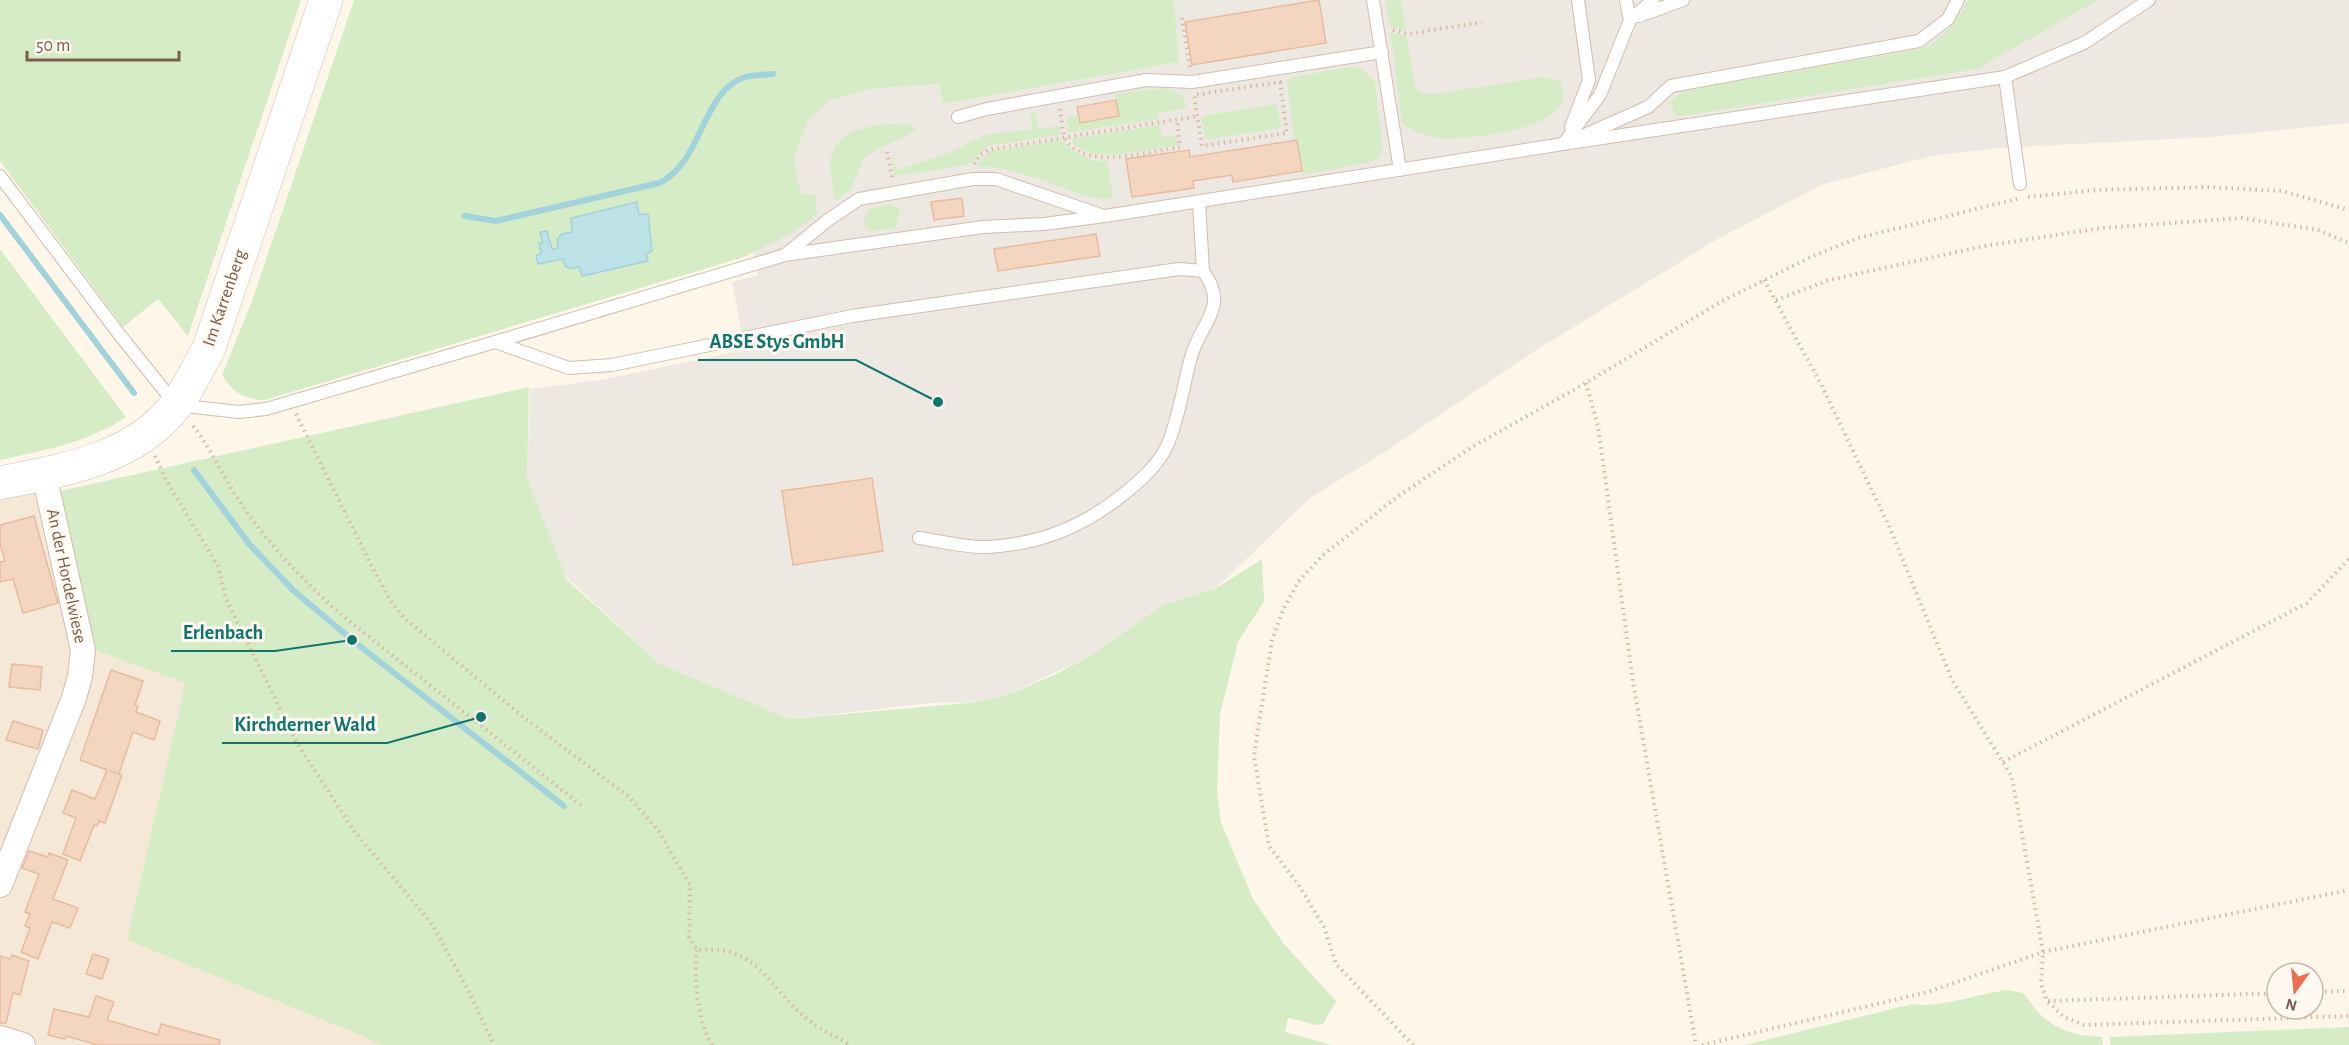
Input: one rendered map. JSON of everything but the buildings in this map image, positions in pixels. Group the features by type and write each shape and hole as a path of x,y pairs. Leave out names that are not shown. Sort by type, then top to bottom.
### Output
{"street":[{"name":"Im Karrenberg","path":"0,483 87,463 130,445 146,434 176,405 209,348 326,0"},
{"name":"An der Hordelwiese","path":"0,885 8,846 74,698 80,676 83,650 44,474"},
{"path":"0,1038 23,1045"}],"lane":[{"path":"1373,0 1400,170"},
{"path":"1563,144 1589,80 1578,0"},
{"path":"1626,0 1630,20"},
{"path":"1563,144 1600,94 1630,20 1653,0"},
{"path":"1630,20 1683,0"},
{"path":"1563,144 1648,107 1671,86 1919,41 1948,19 1958,0"},
{"path":"0,176 119,334 176,405 239,412 290,403 785,255 983,227 1044,224 1105,216 2005,76 2084,43 2149,0"},
{"path":"958,117 1146,80 1192,82 1382,52"},
{"path":"2005,76 2020,184"},
{"path":"785,255 828,220 859,199 973,179 996,179 1105,216"},
{"path":"919,538 986,547 1039,539 1072,530 1101,512 1152,469 1166,448 1197,338 1212,313 1216,296 1212,283 1203,271 1199,201"},
{"path":"495,342 569,368 612,365 852,316 1179,269 1203,271"}],"path":[{"path":"1182,18 1190,68"},
{"path":"1389,29 1408,34 1482,22"},
{"path":"1280,82 1287,133 1202,146 1198,116 1194,95 1280,82"},
{"path":"1058,96 1065,137 1071,146 1087,155 1102,159 1180,147 1177,119"},
{"path":"972,166 980,155 988,150 1198,116"},
{"path":"887,152 892,179"},
{"path":"1413,1045 1336,964 1324,927 1298,884 1269,846 1254,756 1272,640 1283,610 1298,582 1323,555 1397,497 1472,447 1586,383 1722,300 1858,238 2022,198 2095,190 2207,187 2282,191 2349,210"},
{"path":"1776,300 1840,278 1984,246 2102,228 2242,218 2318,230 2349,243"},
{"path":"1764,280 1821,384 1889,526 1952,680 2012,777 2043,952 2041,984 2047,1001 2064,1017 2084,1025 2349,1016"},
{"path":"1586,383 1598,426 1633,682 1696,1045"},
{"path":"290,403 326,469 372,567 390,600 403,617 518,714 628,797 658,830 690,885 689,937 697,950 695,974 705,1033 712,1045"},
{"path":"146,434 166,480 218,566 226,598 297,743 354,831 432,924 469,992 494,1045"},
{"path":"209,448 237,498 278,552 307,584 344,617 581,805"},
{"path":"2003,762 2307,603 2349,559"},
{"path":"1702,1045 1928,992 2043,952 2349,890"},
{"path":"697,950 717,948 749,959 809,1020 850,1045"},
{"path":"2325,992 2349,991"},
{"path":"2047,1001 2265,993"}],"shaded area":[{"path":"1174,0 2349,0 2349,123 2212,137 1999,148 1931,156 1821,185 1716,240 1533,352 1388,450 1310,498 1215,589 1163,605 1088,657 1007,695 978,702 931,703 790,719 660,664 565,576 527,478 530,389 601,380 745,350 732,282 758,275 751,245 801,195 794,158 808,121 830,101 870,89 939,84 943,104 1179,62"},
{"path":"0,478 56,492 89,648 185,683 127,940 367,1038 379,1045 0,1045"}],"green space":[{"path":"0,0 301,0 188,336 158,299 123,327 0,161"},
{"path":"354,0 1174,0 1179,62 943,104 939,84 870,89 830,101 808,121 794,158 801,194 815,195 817,213 796,231 741,258 265,400 251,398 235,391 222,375 251,304"},
{"path":"1385,0 1401,0 1406,31 1389,26"},
{"path":"1968,0 2098,0 1977,69 1689,115 1679,116 1673,113 1671,101 1682,91 1926,48 1950,27"},
{"path":"1390,31 1406,36 1415,86 1420,92 1434,94 1543,77 1560,82 1563,98 1555,111 1540,121 1497,134 1440,138 1420,133 1402,123"},
{"path":"1350,67 1362,69 1375,82 1383,149 1379,157 1371,162 1303,175 1297,140 1294,141 1287,80 1292,77"},
{"path":"1163,88 1179,94 1184,99 1187,108 1158,113 1159,119 1068,133 1066,117 1078,116 1080,123 1118,116 1115,94"},
{"path":"1277,104 1281,128 1205,140 1201,116"},
{"path":"1035,112 1038,129 1060,126 1061,135 987,146 968,165 894,176 891,157 898,170 951,152 985,135 1032,129 1030,113"},
{"path":"912,125 916,131 874,151 864,159 850,190 835,201 830,164 837,144 852,132 871,126"},
{"path":"1160,125 1162,137 1177,135 1178,145 1137,152 1104,154 1089,153 1078,148 1071,139"},
{"path":"1062,140 1082,156 1107,161 1113,198 1089,197 1024,174 977,164 989,152"},
{"path":"894,204 894,208 900,207 896,228 874,231 867,229 864,221 867,211 874,207"},
{"path":"0,249 126,417 81,439 0,460"},
{"path":"529,387 527,478 567,580 660,664 790,719 978,702 1007,695 1088,657 1163,605 1215,589 1262,559 1264,601 1238,642 1220,714 1217,793 1221,822 1253,899 1284,944 1336,1001 1323,1024 1317,1025 1288,1018 1285,1032 1331,1045 379,1045 367,1038 127,940 185,683 89,648 56,492"},
{"path":"2008,990 2023,993 2048,1021 2078,1034 2102,1037 2103,1045 1745,1045 1913,1004 1946,1003"},
{"path":"2349,1027 2349,1045 2110,1045 2110,1037"}],"water":[{"path":"637,202 639,214 648,214 652,251 646,254 648,261 582,276 579,267 570,269 565,266 563,259 538,264 536,256 541,253 539,243 543,243 540,232 547,231 552,249 558,248 557,240 562,234 572,232 571,218"}],"waterway":[{"path":"465,216 496,221 659,183 674,173 685,160 710,111 730,85 745,77 773,74"},
{"path":"0,215 134,393"},
{"path":"194,470 250,545 294,591 352,640 564,806"}],"place":[{"name":"ABSE Stys GmbH","path":"938,402"},
{"name":"Erlenbach","path":"352,640"},
{"name":"Kirchderner Wald","path":"481,717"}]}
